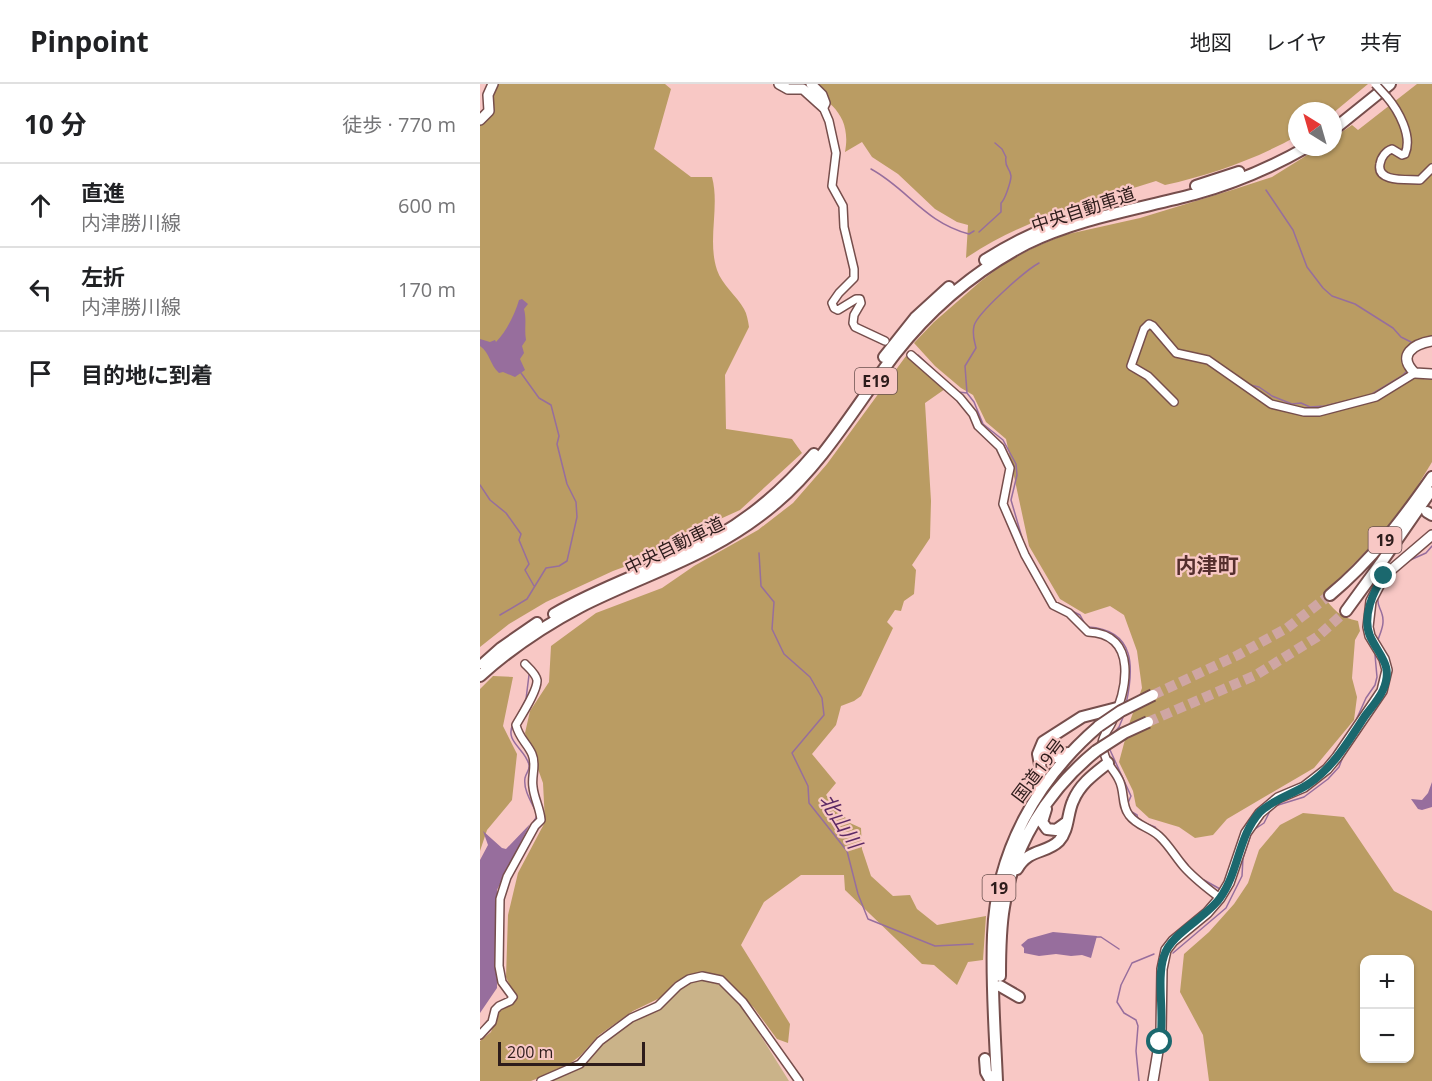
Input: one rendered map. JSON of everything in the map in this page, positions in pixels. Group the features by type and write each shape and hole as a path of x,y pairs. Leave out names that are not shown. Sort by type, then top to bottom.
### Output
{"highway":[{"path":"1342,113 1377,84"},
{"path":"1342,123 1390,84"},
{"name":"中央自動車道","path":"480,666 501,648 541,621 591,594 707,542 733,527 772,496 827,438 904,331 934,300 981,262 1007,246 1053,224 1221,178 1262,162 1288,149"},
{"name":"中央自動車道","path":"480,676 524,641 562,617 700,554 757,519 793,488 819,460 895,354 928,315 954,291 994,262 1051,233 1223,185 1289,156"},
{"name":"19","path":"1330,595 1355,574 1392,532 1432,477"},
{"name":"19","path":"1346,611 1432,490"},
{"path":"1403,532 1409,529 1419,515 1430,514 1426,506 1432,495"},
{"name":"国道19号","path":"997,1081 993,934 1000,885 1018,828 1037,793 1072,751 1099,726 1153,694"},
{"path":"1037,793 1041,781 1040,748 1050,736 1082,717 1117,708"},
{"name":"国道19号","path":"1003,1081 1000,935 1007,888 1017,857 1028,833 1051,798 1080,765 1096,751 1124,733 1148,722"},
{"path":"1050,736 1046,748 1053,757 1060,757 1072,751"},
{"path":"1007,888 1018,866 1027,857 1059,841 1066,829 1072,802 1080,788 1108,763"},
{"path":"1051,798 1042,818 1044,826 1052,831 1067,822"},
{"path":"982,973 993,961"},
{"path":"1000,986 1019,997"},
{"path":"985,1059 986,1072 991,1081"}],"main road":[{"path":"480,120 489,111 488,95 493,84"},
{"path":"779,84 788,89 803,89 824,107"},
{"path":"811,84 822,95 824,107"},
{"path":"1432,341 1412,347 1408,354 1408,364 1415,373 1432,374"},
{"path":"1153,1081 1161,1034 1162,969 1166,950 1220,898 1229,883 1246,833 1253,821 1268,805 1304,786 1327,769 1382,691 1387,670 1384,659 1370,636 1368,627 1371,601 1377,585 1384,576 1432,535"}],"street":[{"path":"1377,84 1400,116 1407,150 1402,155 1392,149 1387,151 1380,162 1380,170 1384,175 1393,179 1420,180 1432,168"},
{"path":"824,107 836,153 832,186 843,206 844,228 854,269 854,278 832,303 838,310 860,299 861,303 854,315 853,324 885,341"},
{"path":"1174,402 1148,376 1131,366 1144,329 1149,324 1180,355 1208,360 1271,404 1304,412 1319,412 1376,397 1415,373"},
{"path":"911,354 960,398 973,414 978,426 996,442 1005,455 1010,468 1004,504 1025,555 1053,605 1069,613 1088,633 1101,633 1110,637 1119,646 1126,662 1126,671 1117,708 1102,743 1108,763 1119,780 1128,814 1139,825 1152,830 1160,837 1196,880 1220,898"},
{"path":"480,1035 492,1022 495,1010 513,997 502,982 500,974 500,899 507,877 541,819 533,787 535,764 532,753 518,735 516,725 536,688 535,675 525,664"},
{"path":"541,1081 580,1064 600,1041 631,1018 658,1006 678,986 689,979 702,976 721,981 743,1002 799,1081"}],"shaded area":[{"path":"496,84 665,84 671,89 654,149 691,177 712,177 715,200 714,259 722,281 744,309 749,327 725,375 726,429 792,439 802,453 740,510 698,529 670,550 613,571 546,602 509,624 480,647 480,114 492,108"},
{"path":"799,84 1368,84 1342,106 1342,102 1288,102 1288,140 1265,152 1199,176 1165,185 1156,181 1058,213 1010,233 966,258 968,225 957,222 935,209 898,174 872,157 862,142 845,152 845,128 841,118 829,102"},
{"path":"1417,84 1432,84 1432,337 1420,339 1410,345 1405,351 1403,364 1412,376 1432,379 1432,462 1412,495 1375,542 1323,595 1338,612 1358,621 1360,631 1355,640 1352,678 1357,697 1354,720 1314,768 1227,819 1213,835 1195,838 1179,827 1149,818 1136,806 1133,791 1119,762 1142,688 1137,651 1124,615 1110,606 1085,614 1060,599 1029,546 1006,439 986,422 973,395 935,366 914,343 934,322 981,281 1005,263 1033,248 1064,235 1140,218 1272,177 1306,156 1342,156 1342,132 1352,125 1358,130"},
{"path":"522,299 528,304 524,309 526,340 522,346 524,353 520,359 525,370 515,377 496,370 480,346 480,339 496,342 510,322 519,300"},
{"path":"906,356 945,389 925,403 931,501 930,538 912,565 916,570 914,594 904,601 901,611 895,610 887,622 893,628 861,696 841,706 836,725 812,754 836,783 826,795 850,823 861,828 862,849 871,876 893,896 910,895 917,909 937,925 986,916 983,960 968,962 957,985 934,965 922,964 845,890 844,875 801,875 764,902 741,945 790,1024 788,1043 777,1039 754,1008 722,976 710,973 693,974 675,982 664,996 633,1011 599,1035 580,1056 564,1068 531,1081 480,1081 480,1041 491,1032 499,1012 516,999 506,977 508,915 518,873 545,822 543,783 525,733 530,711 549,682 551,646 596,613 662,588 694,566 758,530 793,503 827,464"},
{"path":"493,676 513,677 503,726 517,754 512,800 487,830 480,851 480,689"},
{"path":"1432,782 1432,807 1418,809 1411,799 1422,800 1428,793"},
{"path":"1303,813 1344,817 1394,891 1432,911 1432,1081 1209,1081 1203,1035 1180,992 1184,954 1209,932 1234,904 1248,883 1259,850 1280,825"},
{"path":"530,824 497,890 497,988 480,1013 480,860 488,845 483,831 506,849"},
{"path":"1053,932 1097,936 1091,958 1082,955 1039,956 1024,953 1021,945 1028,939"},
{"path":"700,980 721,985 739,1001 789,1081 548,1081 575,1070 604,1040 636,1018 661,1007 681,987"}],"waterway":[{"path":"979,232 1001,212 1001,203 1011,178 1006,157 995,143"},
{"path":"871,169 940,222 969,234 974,231"},
{"path":"1266,190 1293,230 1307,267 1323,288 1332,296 1355,304 1411,342"},
{"path":"1023,541 1011,500 1017,475 1016,464 1003,440 983,424 974,402 967,393 965,366 976,348 973,332 977,320 1003,292 1039,263"},
{"path":"918,355 952,387"},
{"path":"1372,394 1407,371"},
{"path":"500,615 527,599 546,568 559,566 567,561 577,517 576,502 567,484 557,444 559,436 551,405 539,398 521,373"},
{"path":"1250,385 1259,387 1272,396 1292,404 1301,403 1310,407 1325,406 1362,397"},
{"path":"958,392 967,393"},
{"path":"480,485 490,500 506,513 521,534 519,540 529,564 525,570 534,586"},
{"path":"1408,561 1426,553 1432,546"},
{"name":"北山川","path":"759,553 761,586 774,602 772,629 784,654 810,677 822,698 824,715 792,753 808,786 809,803 847,851 858,894 868,919 935,946 973,944"},
{"path":"1378,598 1383,621 1378,640"},
{"path":"1072,611 1080,615 1085,624"},
{"path":"1088,627 1115,635 1123,643 1128,653 1130,677 1126,704"},
{"path":"1357,718 1375,685 1377,677 1375,655"},
{"path":"515,720 526,699 529,675"},
{"path":"1113,734 1124,715"},
{"path":"513,724 511,736 529,765 525,787 537,814 531,825"},
{"path":"1275,806 1304,797 1328,779 1339,767 1344,754 1360,732"},
{"path":"1110,747 1131,796 1128,803 1129,809"},
{"path":"1173,953 1226,908 1242,876 1243,858 1252,831 1264,823 1271,809"},
{"path":"1132,812 1137,815 1138,819"},
{"path":"1142,822 1155,827 1158,831"},
{"path":"1177,853 1188,865"},
{"path":"1204,880 1220,889"},
{"name":"北山川","path":"1096,937 1101,937 1119,949"},
{"path":"1139,1081 1136,1051 1138,1026 1136,1020 1124,1013 1117,1002 1121,985 1132,963 1154,954"}],"tunnel":[{"path":"1153,695 1238,655 1287,628 1330,595"},
{"path":"1148,722 1256,675 1317,637 1346,611"}],"district":[{"name":"内津町","path":"1207,565"}],"route":[{"path":"1160,1042 1162,969 1166,950 1220,898 1229,883 1246,833 1253,821 1268,805 1316,779 1327,769 1382,691 1387,670 1384,659 1370,636 1368,616 1377,585 1384,576"}]}
